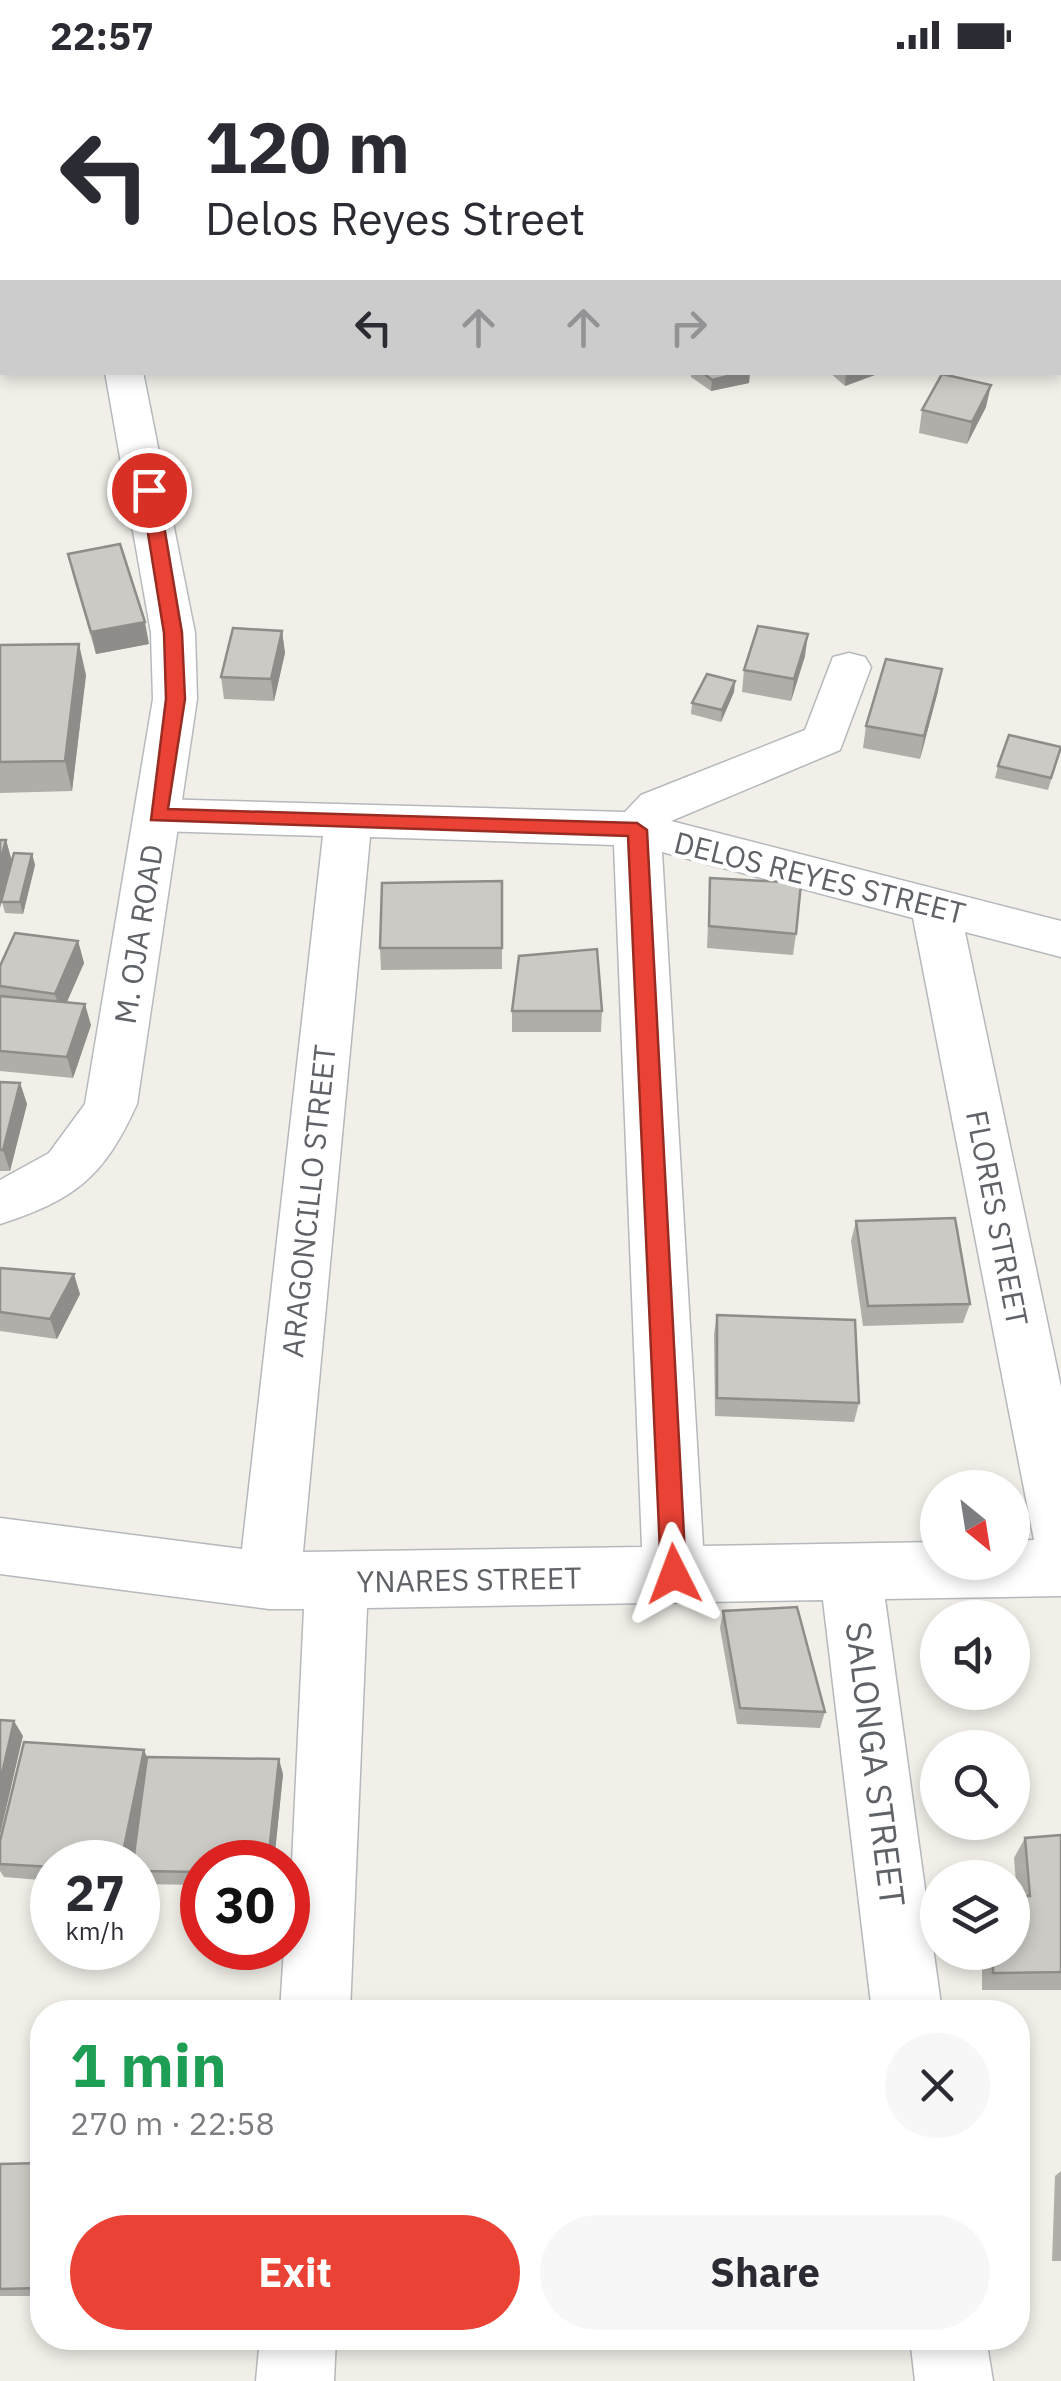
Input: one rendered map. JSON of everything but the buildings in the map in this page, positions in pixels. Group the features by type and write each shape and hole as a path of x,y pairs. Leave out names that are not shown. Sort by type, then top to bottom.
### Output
{"street":[{"name":"M. OJA ROAD","path":"0,1202 62,1178 100,1131 111,1104 172,736 173,633 143,455 125,375"},
{"path":"674,1574 637,830 658,806 824,740 849,667"},
{"name":"DELOS REYES STREET","path":"158,815 637,830 1061,938"},
{"name":"ARAGONCILLO STREET","path":"269,1580 348,820"},
{"name":"FLORES STREET","path":"935,904 1061,1532"},
{"name":"YNARES STREET","path":"0,1546 269,1580 1061,1568"},
{"name":"SALONGA STREET","path":"852,1574 905,2000"},
{"path":"316,2000 338,1581"},
{"path":"296,2381 297,2350"},
{"path":"950,2350 954,2381"}],"route":[{"path":"149,490 173,633 176,699 158,815 637,830 674,1574"}]}
